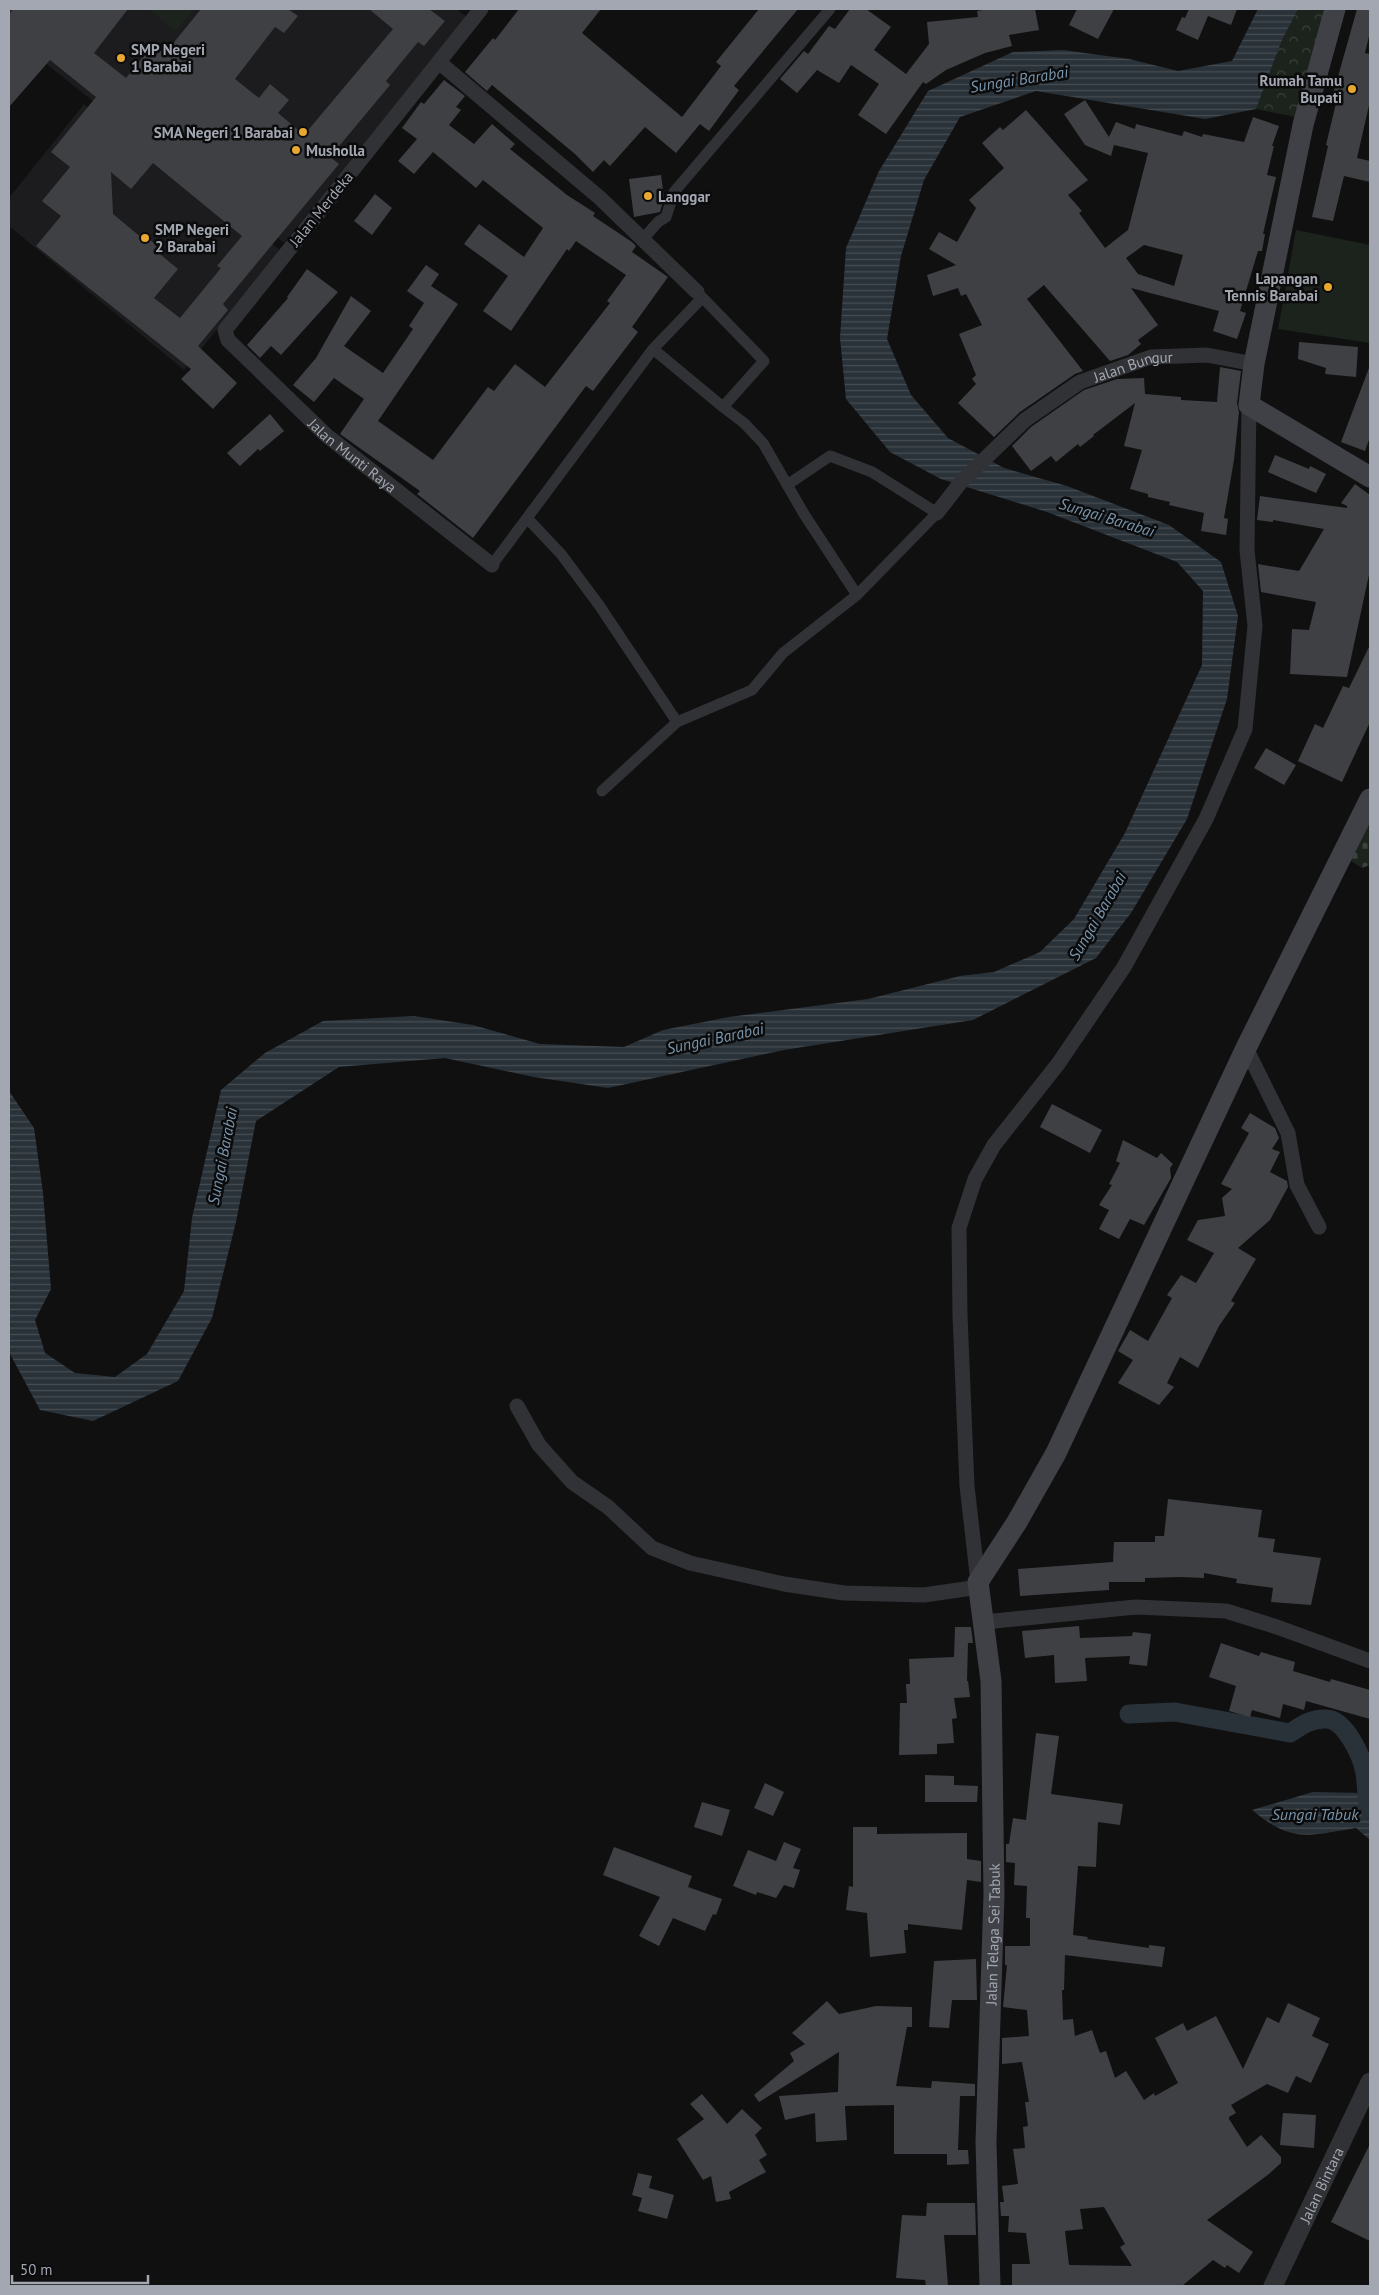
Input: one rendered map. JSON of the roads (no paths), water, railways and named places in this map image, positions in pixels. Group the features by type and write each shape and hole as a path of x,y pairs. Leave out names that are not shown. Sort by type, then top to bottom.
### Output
{"main road":[{"path":"1334,9 1303,125 1254,364 1250,405 1370,477"},
{"path":"979,1584 1056,1453 1246,1048 1370,799"},
{"name":"Jalan Telaga Sei Tabuk","path":"979,1584 991,1681 994,1895 986,2142 990,2286"}],"street":[{"path":"643,239 666,216 674,192 830,9"},
{"name":"Jalan Merdeka","path":"225,334 227,326 440,63 476,11"},
{"path":"440,63 600,198 700,295 764,361 723,407"},
{"path":"492,565 653,349 700,295"},
{"name":"Jalan Munti Raya","path":"225,334 228,340 326,435 492,565"},
{"path":"653,349 744,423 762,443 856,595"},
{"name":"Jalan Bungur","path":"937,513 961,482 1025,420 1080,382 1151,357 1208,355 1254,364"},
{"path":"516,1406 539,1445 572,1482 608,1507 652,1548 690,1563 784,1584 844,1593 924,1595 979,1584 967,1486 960,1315 959,1228 975,1179 994,1145 1058,1064 1124,967 1206,819 1245,729 1255,626 1247,550 1250,405"},
{"path":"602,792 676,722 752,690 783,654 856,595 937,513 872,472 830,456 787,485"},
{"path":"527,518 561,554 599,605 676,722"},
{"path":"1246,1048 1288,1133 1297,1185 1319,1228"},
{"path":"984,1622 1136,1607 1226,1611 1277,1627 1370,1661"},
{"name":"Jalan Bintara","path":"1273,2286 1370,2082"}],"water":[{"name":"Sungai Barabai","path":"1258,9 1298,9 1282,40 1256,109 1205,119 1036,91 960,117 924,180 901,256 887,339 911,395 948,438 1004,468 1067,486 1169,525 1221,562 1238,616 1227,699 1187,819 1131,913 1096,958 973,1020 784,1050 608,1088 534,1077 445,1058 339,1067 256,1121 236,1222 212,1318 178,1381 93,1421 40,1410 9,1352 9,1091 34,1128 43,1193 51,1289 35,1320 45,1353 75,1373 115,1377 147,1354 184,1291 192,1218 221,1090 265,1053 323,1021 414,1016 473,1025 540,1044 624,1047 663,1030 729,1017 868,999 960,976 994,972 1040,952 1074,919 1125,833 1202,665 1203,591 1177,562 1047,512 941,479 890,452 846,399 840,338 846,248 879,171 928,91 1013,52 1063,50 1129,59 1178,71 1232,61"},
{"name":"Sungai Tabuk","path":"1313,1792 1364,1793 1370,1801 1370,1840 1356,1828 1313,1835 1290,1832 1278,1828 1252,1810"}],"waterway":[{"path":"1129,1714 1175,1712 1290,1733 1316,1720 1326,1719 1333,1721 1346,1732 1360,1757 1365,1773 1370,1811"}],"place":[{"name":"SMP Negeri 1 Barabai","path":"121,58"},
{"name":"Rumah Tamu Bupati","path":"1352,89"},
{"name":"SMA Negeri 1 Barabai","path":"303,132"},
{"name":"Musholla","path":"296,150"},
{"name":"Langgar","path":"648,196"},
{"name":"SMP Negeri 2 Barabai","path":"145,238"},
{"name":"Lapangan Tennis Barabai","path":"1328,287"}]}
